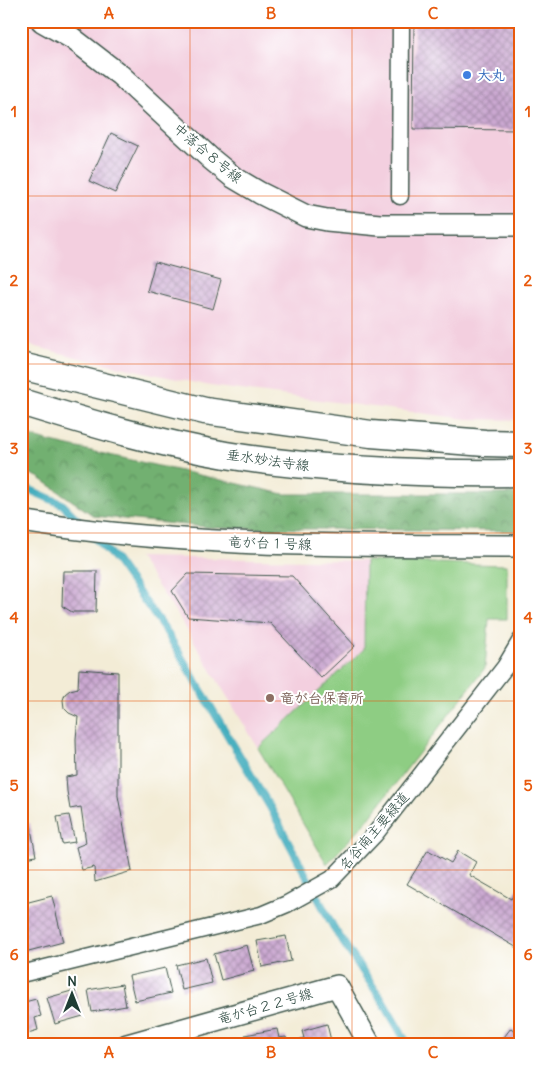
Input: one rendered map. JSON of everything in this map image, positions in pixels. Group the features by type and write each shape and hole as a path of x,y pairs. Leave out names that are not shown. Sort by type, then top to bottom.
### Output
{"street":[{"name":"中落合８号線","path":"42,21 72,38 120,74 211,159 234,177 260,193 306,216 380,225 521,225"},
{"path":"400,196 401,21"},
{"path":"21,366 205,412 370,434 521,444"},
{"name":"垂水妙法寺線","path":"21,402 139,436 227,455 329,468 469,474 521,473"},
{"name":"竜が台１号線","path":"21,521 150,537 277,545 521,546"},
{"name":"名谷南主要緑道","path":"21,974 261,915 287,904 332,879 375,834 506,667 521,640"},
{"name":"竜が台２２号線","path":"127,1045 337,986 370,1045"}],"shaded area":[{"path":"30,21 521,21 521,420 467,419 210,386 88,360 21,343 21,31 30,31"},
{"name":"竜が台保育所","path":"138,557 365,561 364,649 258,748 181,620"}],"green space":[{"path":"21,433 51,442 284,494 521,494 521,531 216,528 94,516 38,477 21,470"},
{"path":"365,561 507,565 507,619 489,619 485,668 365,823 327,864 258,748 364,649"}],"building":[{"name":"大丸","path":"414,21 521,21 521,130 413,129"},
{"path":"111,133 138,146 115,193 89,181"},
{"path":"155,262 221,280 213,309 147,291"},
{"path":"63,571 97,571 96,612 72,612 62,606"},
{"path":"188,574 292,576 355,646 321,678 270,623 188,617 172,591"},
{"path":"79,669 118,672 118,796 132,871 95,882 94,867 82,870 76,847 86,843 81,807 70,809 67,791 66,777 77,775 76,739 78,717 69,713 64,708 63,700 65,694 70,690 78,688"},
{"path":"69,815 75,842 62,844 57,817"},
{"path":"30,823 36,856 26,858 21,824"},
{"path":"428,850 451,863 458,851 476,862 469,875 511,899 519,887 521,888 521,950 407,884"},
{"path":"52,896 63,942 21,953 21,904"},
{"path":"286,936 291,961 262,967 257,941"},
{"path":"247,945 254,971 221,980 214,954"},
{"path":"206,958 212,983 182,990 176,965"},
{"path":"165,968 171,993 135,1001 129,976"},
{"path":"122,984 126,1006 92,1012 88,990"},
{"path":"75,990 83,1016 55,1024 47,998"},
{"path":"36,999 41,1016 35,1018 38,1030 21,1035 21,1003"},
{"path":"327,1024 332,1045 301,1045 299,1040 304,1038 302,1031"},
{"path":"511,1028 521,1036 521,1045 498,1045"},
{"path":"277,1029 279,1038 286,1037 288,1045 247,1045 245,1035"}],"waterway":[{"path":"21,486 62,504 83,525"},
{"path":"92,535 114,558 166,631 270,807 335,930 382,1000 408,1045"}],"place":[{"name":"大丸","path":"467,75"},
{"name":"竜が台保育所","path":"270,698"}]}
